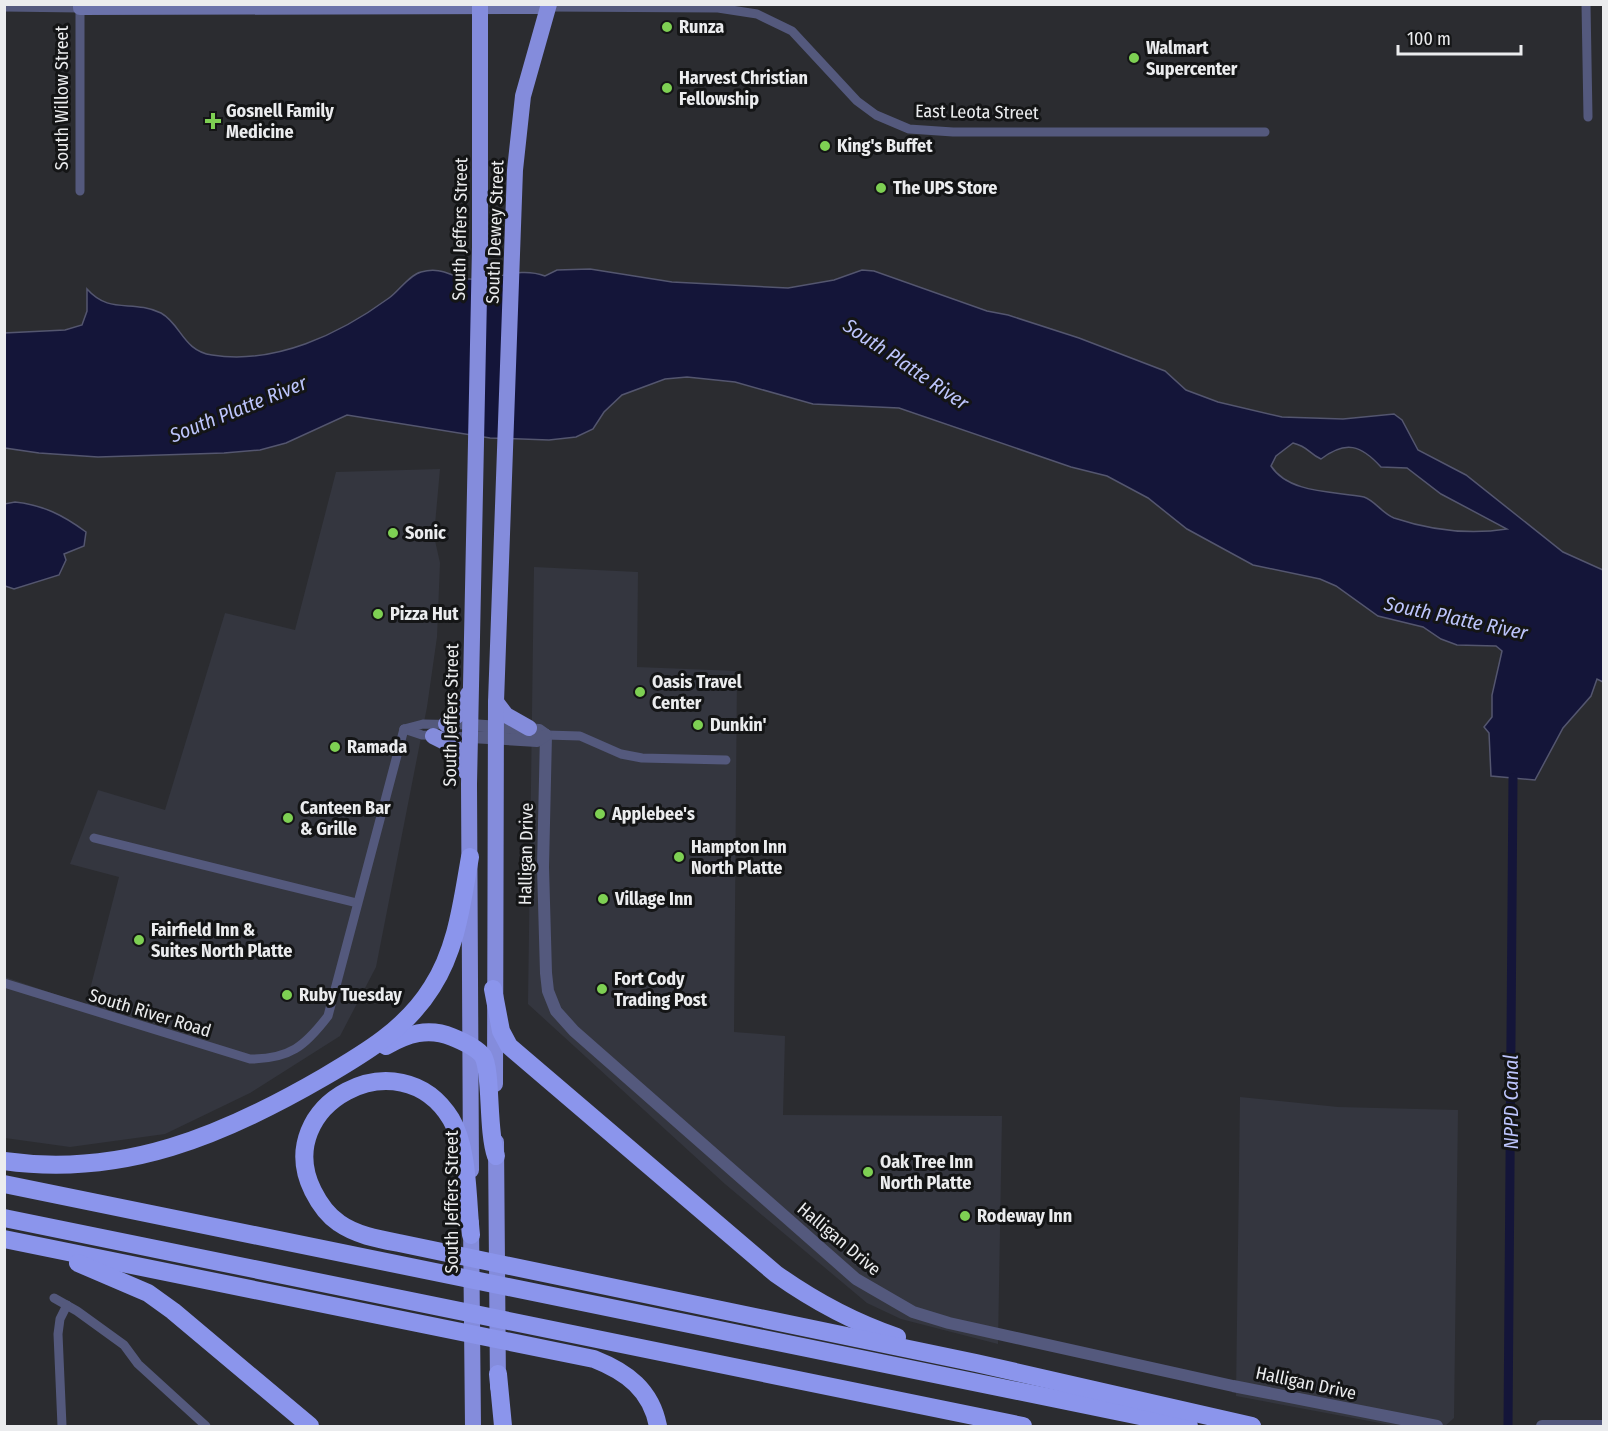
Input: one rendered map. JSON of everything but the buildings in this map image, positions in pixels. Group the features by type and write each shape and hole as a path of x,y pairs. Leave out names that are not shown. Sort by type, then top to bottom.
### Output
{"highway":[{"name":"South Jeffers Street","path":"473,1426 469,783 480,247 480,6"},
{"name":"South Dewey Street","path":"496,702 519,120 532,58 549,6"},
{"path":"446,724 464,710 472,678"},
{"path":"496,702 507,715 529,728"},
{"path":"496,702 494,989 498,1426"},
{"path":"433,736 455,747 464,764 469,783"},
{"path":"291,1096 379,1043 409,1017 422,1002 452,946 470,857"},
{"path":"494,989 501,1031 509,1046 776,1274 808,1297 867,1326 976,1363"},
{"path":"4,1161 68,1164 149,1155 228,1128 411,1035 425,1032 441,1034 470,1046 485,1060 489,1130 496,1156"},
{"path":"471,1235 463,1153 458,1132 451,1118 430,1096 412,1085 375,1081 346,1090 326,1105 308,1139 305,1164 308,1178 326,1212 355,1231 399,1244 976,1363 1252,1426"},
{"path":"4,1184 1188,1426"},
{"path":"4,1218 1023,1426"},
{"path":"4,1240 78,1263 148,1293 199,1330 310,1426"},
{"path":"4,1240 594,1359 632,1377 650,1402 658,1426"},
{"path":"498,1374 503,1426"}],"main road":[{"name":"East Leota Street","path":"80,6 549,6"}],"street":[{"path":"1586,4 1588,117"},
{"path":"4,7 80,6"},
{"name":"South Willow Street","path":"80,6 80,192"},
{"name":"East Leota Street","path":"549,6 691,7 733,9 757,14 792,31 865,108 887,122 909,129 953,132 1265,132"},
{"path":"404,729 423,724 446,724 471,731 537,741 546,735"},
{"path":"496,734 529,728 546,735 580,736 621,754 642,758 726,760"},
{"path":"404,729 433,736 471,731"},
{"path":"94,838 357,903 404,729"},
{"name":"Halligan Drive","path":"546,735 543,944 548,991 556,1011 574,1032 856,1279 903,1307 949,1323 1233,1386 1437,1426"},
{"name":"South River Road","path":"4,983 229,1054 250,1059 273,1059 308,1042 328,1016 357,903"},
{"path":"54,1298 124,1345 138,1364 206,1426"},
{"path":"62,1426 58,1334 60,1319 67,1305"},
{"path":"1542,1426 1604,1426"}],"shaded area":[{"path":"440,469 434,536 440,563 437,637 427,707 376,967 340,1036 250,1093 165,1134 70,1147 5,1138 5,977 86,1005 119,877 70,864 98,790 165,810 225,613 295,630 336,472"},
{"path":"534,567 638,572 637,667 737,671 734,1032 785,1036 783,1115 1002,1116 998,1344 901,1319 867,1303 725,1184 528,1004"},
{"path":"1240,1097 1338,1107 1458,1110 1454,1418 1445,1426 1396,1426 1236,1396"}],"water":[{"name":"South Platte River","path":"590,269 672,282 788,288 834,280 862,270 874,271 987,311 1008,315 1079,338 1165,371 1186,390 1218,402 1282,417 1343,419 1394,414 1402,420 1418,450 1466,475 1563,552 1603,570 1603,682 1597,679 1591,696 1563,728 1535,780 1491,776 1489,733 1484,727 1492,717 1492,695 1502,651 1496,646 1457,645 1441,639 1423,627 1378,616 1336,586 1320,579 1253,565 1187,529 1148,498 1107,476 1071,467 899,408 813,404 735,382 687,377 665,379 622,395 604,412 593,429 576,437 549,440 490,438 347,415 286,443 260,450 98,457 5,448 4,333 65,330 82,325 87,311 87,289 104,302 140,307 161,313 168,318 188,343 202,352 236,357 283,351 306,344 350,324 393,295 412,276 421,272 435,270 463,278 478,279 516,273 535,273 545,276 557,270","holes":["1293,443 1321,459 1346,447 1360,450 1381,467 1407,468 1441,494 1507,529 1478,532 1422,526 1394,518 1364,497 1301,487 1289,482 1271,466 1276,456"]},
{"path":"15,502 52,512 86,532 84,546 64,554 66,560 59,575 14,589 5,586 4,504"}],"waterway":[{"name":"NPPD Canal","path":"1508,1426 1513,778"}],"place":[{"name":"Runza","path":"667,27"},
{"name":"Walmart Supercenter","path":"1134,58"},
{"name":"Harvest Christian Fellowship","path":"667,88"},
{"name":"Gosnell Family Medicine","path":"213,121"},
{"name":"King's Buffet","path":"825,146"},
{"name":"The UPS Store","path":"881,188"},
{"name":"Sonic","path":"393,533"},
{"name":"Pizza Hut","path":"378,614"},
{"name":"Oasis Travel Center","path":"640,692"},
{"name":"Dunkin'","path":"698,725"},
{"name":"Ramada","path":"335,747"},
{"name":"Applebee's","path":"600,814"},
{"name":"Canteen Bar & Grille","path":"288,818"},
{"name":"Hampton Inn North Platte","path":"679,857"},
{"name":"Village Inn","path":"603,899"},
{"name":"Fairfield Inn & Suites North Platte","path":"139,940"},
{"name":"Fort Cody Trading Post","path":"602,989"},
{"name":"Ruby Tuesday","path":"287,995"},
{"name":"Oak Tree Inn North Platte","path":"868,1172"},
{"name":"Rodeway Inn","path":"965,1216"}]}
